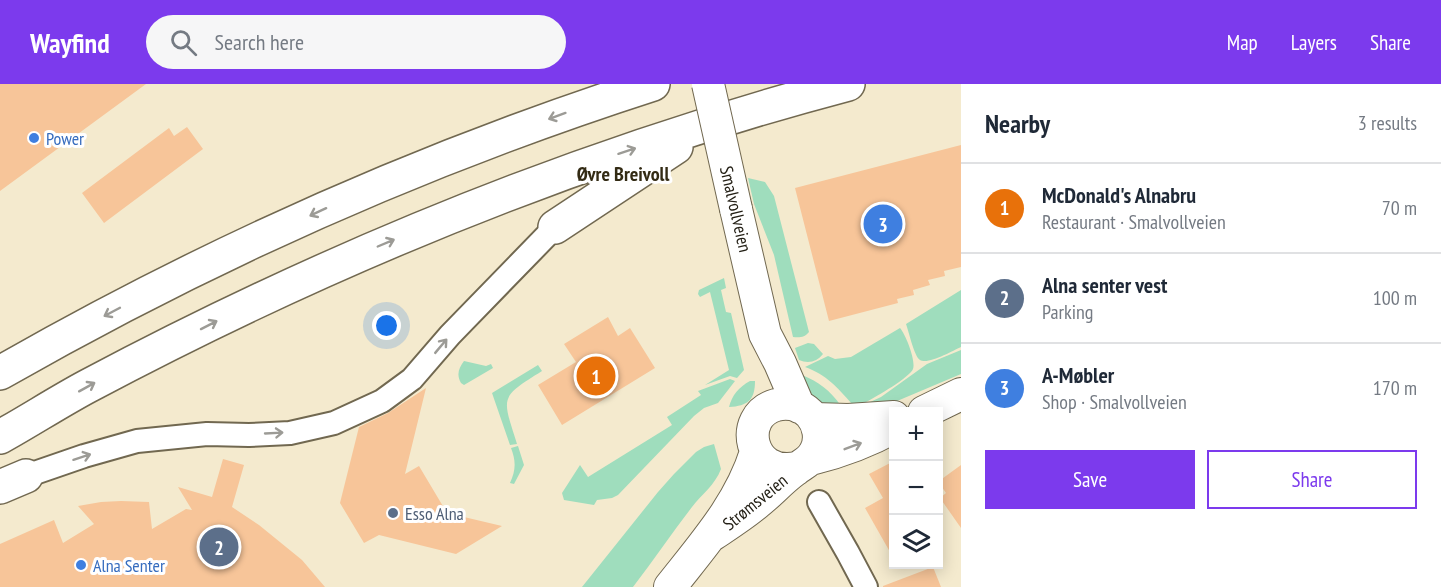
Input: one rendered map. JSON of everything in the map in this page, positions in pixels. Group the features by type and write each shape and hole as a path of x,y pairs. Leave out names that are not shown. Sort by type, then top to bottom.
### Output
{"highway":[{"path":"0,373 164,285 325,208 509,134 652,84"},
{"path":"0,437 86,387 218,320 346,260 532,184 591,163 766,106 848,84"},
{"path":"555,228 714,122"}],"main road":[{"name":"Smalvollveien","path":"708,84 765,334 807,413"},
{"name":"Smalvollveien","path":"765,334 762,366 765,411"},
{"path":"933,407 961,394"},
{"path":"807,413 817,427 819,435 815,452 804,464 787,470 769,466 756,452 753,443 754,425 765,411 778,405 792,404 807,413 848,420 889,417"},
{"name":"Strømsveien","path":"712,535 758,502 804,464 852,447 889,430"},
{"name":"Strømsveien","path":"670,587 712,535 743,487 756,452"}],"street":[{"path":"13,482 84,456 137,441 207,434 290,433 334,423 382,401 412,378 555,228"},
{"path":"819,502 866,587"}],"green space":[{"path":"748,178 765,182 774,196 809,332 802,337 793,337 774,255 754,204"},
{"path":"724,278 726,288 721,290 726,312 731,313 744,370 737,378 730,376 705,385 729,370 710,292 700,297 698,294 699,290"},
{"path":"961,290 961,347 929,361 920,360 906,324"},
{"path":"900,328 910,348 913,369 899,382 864,403 852,404 826,378 805,367 828,356 835,359 851,357"},
{"path":"808,343 814,344 823,354 812,362 799,360 795,348"},
{"path":"961,350 961,374 890,404 868,403 881,397 927,364"},
{"path":"464,361 486,366 491,364 493,368 464,385 459,380 458,374"},
{"path":"538,365 542,371 518,387 511,393 508,400 507,407 517,444 510,445 492,393"},
{"path":"802,375 824,387 841,406 826,405 805,391"},
{"path":"730,379 735,381 718,403 704,408 694,416 618,495 597,500 594,505 564,500 562,493 580,465 588,477 672,425 667,417 701,395 698,391"},
{"path":"750,381 755,381 754,393 749,401 729,407 736,392"},
{"path":"714,444 721,469 718,475 633,587 582,587 674,474 696,452"},
{"path":"518,446 524,465 514,484 510,483 515,466 511,448"}],"building":[{"path":"0,84 146,84 0,191"},
{"path":"187,127 203,149 104,223 82,193 169,128 174,136"},
{"path":"961,145 961,267 944,271 945,276 928,280 930,285 913,290 914,295 897,299 898,303 829,321 795,188"},
{"path":"608,317 618,336 630,328 655,368 562,425 538,385 576,362 564,344"},
{"path":"426,388 405,474 419,466 447,513 502,526 456,554 379,535 364,543 340,503 359,427 388,413"},
{"path":"223,459 244,465 232,507 259,525 302,560 325,587 0,587 0,544 54,520 63,543 94,524 78,506 101,502 149,502 152,529 186,509 192,510 178,487 212,497"},
{"path":"889,464 889,550 865,508 883,498 869,474"},
{"path":"961,465 961,528 943,502 943,496 946,493 943,489 943,478"},
{"path":"928,569 934,569 941,587 883,587"}],"place":[{"name":"Power","path":"34,138"},
{"name":"A-Møbler","path":"883,224"},
{"name":"McDonald's Alnabru","path":"596,376"},
{"name":"Esso Alna","path":"393,513"},
{"name":"Alna senter vest","path":"219,547"},
{"name":"Alna Senter","path":"81,565"}],"district":[{"name":"Øvre Breivoll","path":"623,174"}]}
